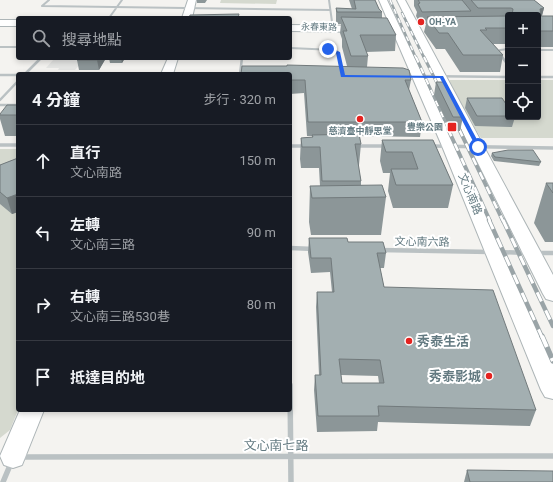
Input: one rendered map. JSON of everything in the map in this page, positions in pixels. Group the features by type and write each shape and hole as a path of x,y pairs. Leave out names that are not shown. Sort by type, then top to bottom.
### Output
{"main road":[{"name":"文心南路","path":"383,0 414,76 449,146 553,390"},
{"path":"401,0 420,28 441,76 553,294"},
{"path":"188,16 191,4"},
{"path":"0,24 16,24"},
{"name":"永春東路","path":"292,27 420,28"},
{"path":"168,72 172,60"},
{"path":"10,457 31,412"}],"street":[{"path":"49,0 42,6 117,7 191,4 330,10"},
{"path":"110,16 122,0"},
{"path":"329,0 332,28"},
{"path":"0,47 16,47"},
{"path":"292,48 334,50 338,52 343,76"},
{"path":"505,49 498,52 505,61"},
{"path":"541,50 553,50"},
{"path":"27,72 39,60"},
{"path":"240,72 242,60"},
{"path":"0,75 16,75"},
{"path":"414,76 505,77"},
{"path":"541,77 553,77"},
{"path":"0,100 16,83"},
{"path":"0,105 16,105"},
{"path":"0,145 16,145"},
{"path":"292,146 306,146"},
{"path":"354,146 394,146"},
{"path":"426,146 553,148"},
{"path":"292,248 322,249"},
{"name":"文心南六路","path":"376,250 553,253"},
{"path":"290,412 291,482"},
{"name":"文心南七路","path":"10,457 553,456"},
{"path":"3,482 10,457"}],"shaded area":[{"path":"221,0 277,0 276,4 220,3"},
{"path":"53,60 80,60 79,62 82,62 75,70 46,68"},
{"path":"450,80 505,80 505,120 541,120 541,80 553,80 553,138 481,138 448,83"},
{"path":"0,149 16,149 17,412 10,430 0,438"}],"building":[{"path":"354,0 375,0 382,12 337,12 336,8 356,9"},
{"path":"418,0 462,0 471,11 422,12 418,4 420,3"},
{"path":"471,0 534,0 544,8 540,9 540,12 512,12 513,9 511,8 478,8"},
{"path":"239,14 238,16 190,15"},
{"path":"505,16 505,28 485,28 487,30 480,30 503,55 463,55 448,33 439,33 427,17"},
{"path":"541,16 553,16 553,31 541,31"},
{"path":"341,17 387,18 396,35 360,35 368,56 351,56 343,31 347,31"},
{"path":"242,66 403,68 409,70 411,80 405,80 422,122 308,122 305,80 292,80 292,72 241,72"},
{"path":"436,82 445,82 463,117 453,117"},
{"path":"467,98 502,98 505,102 505,116 477,116"},
{"path":"7,105 16,105 16,115 0,114"},
{"path":"359,134 361,144 355,144 361,181 322,181 320,147 302,147 301,138 313,137 312,135"},
{"path":"382,140 433,140 453,185 396,185 391,169 418,169 412,152 386,152"},
{"path":"508,150 533,150 541,162 495,157 492,153"},
{"path":"16,159 16,195 7,198 0,192 0,165"},
{"path":"546,183 553,183 553,193"},
{"path":"382,185 386,197 312,198 310,186"},
{"name":"秀泰生活","path":"309,238 347,238 348,242 383,242 386,253 377,253 384,287 493,290 536,410 378,406 379,416 318,416 315,375 321,375 317,292 334,292 331,258 311,258","holes":["339,359 380,360 384,383 342,383"]},
{"path":"467,470 553,471 553,482 470,482"}],"railway":[{"path":"390,0 416,58"},
{"path":"402,13 424,58"},
{"path":"416,57 449,130"},
{"path":"424,57 441,91"},
{"path":"455,120 460,130"},
{"path":"448,129 490,221"},
{"path":"459,129 503,221"},
{"path":"489,220 542,337"},
{"path":"503,220 553,326"},
{"path":"542,336 553,361"}],"place":[{"name":"OH-YA","path":"421,22"},
{"name":"慈濟臺中靜思堂","path":"360,119"},
{"name":"豐樂公園","path":"452,127"},
{"name":"秀泰生活","path":"409,341"},
{"name":"秀泰影城","path":"489,376"}],"route":[{"path":"328,49 338,52 343,76 441,76 478,147"}]}
